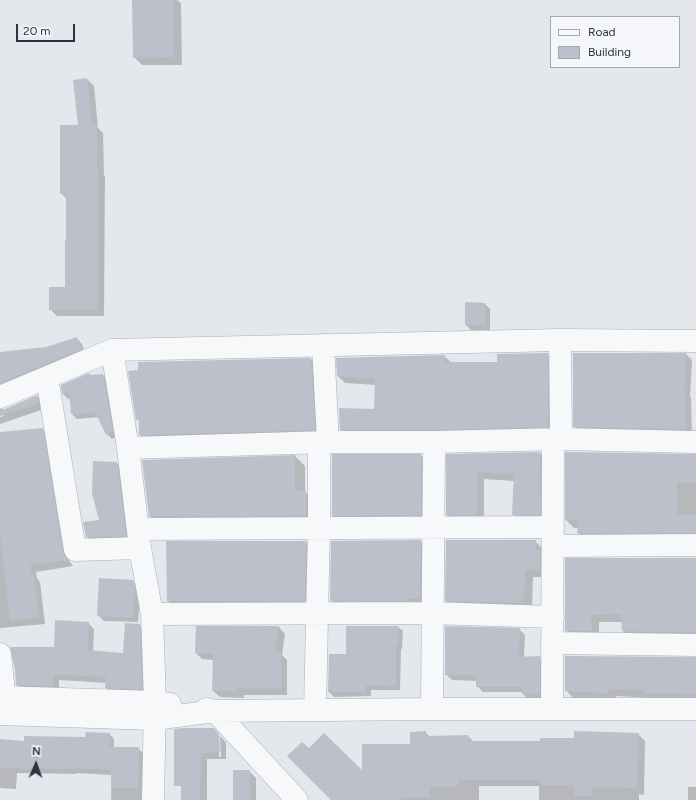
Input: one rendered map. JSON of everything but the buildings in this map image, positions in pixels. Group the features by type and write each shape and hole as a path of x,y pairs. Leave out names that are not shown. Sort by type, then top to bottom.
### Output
{"street":[{"path":"552,709 553,537 560,340"},
{"path":"0,397 112,350 560,340 696,341"},
{"path":"315,710 319,528 324,442 323,345"},
{"path":"112,350 128,448 139,539 152,614 154,710 153,800"},
{"path":"47,377 75,550 139,539 319,528 434,528 553,537 696,545"},
{"path":"128,448 324,442 434,442 557,439 696,442"},
{"path":"432,709 434,442"},
{"path":"152,614 432,613 553,617"},
{"path":"552,643 696,645"},
{"path":"0,654 3,706 154,710 696,709"},
{"path":"215,710 297,800"}]}
